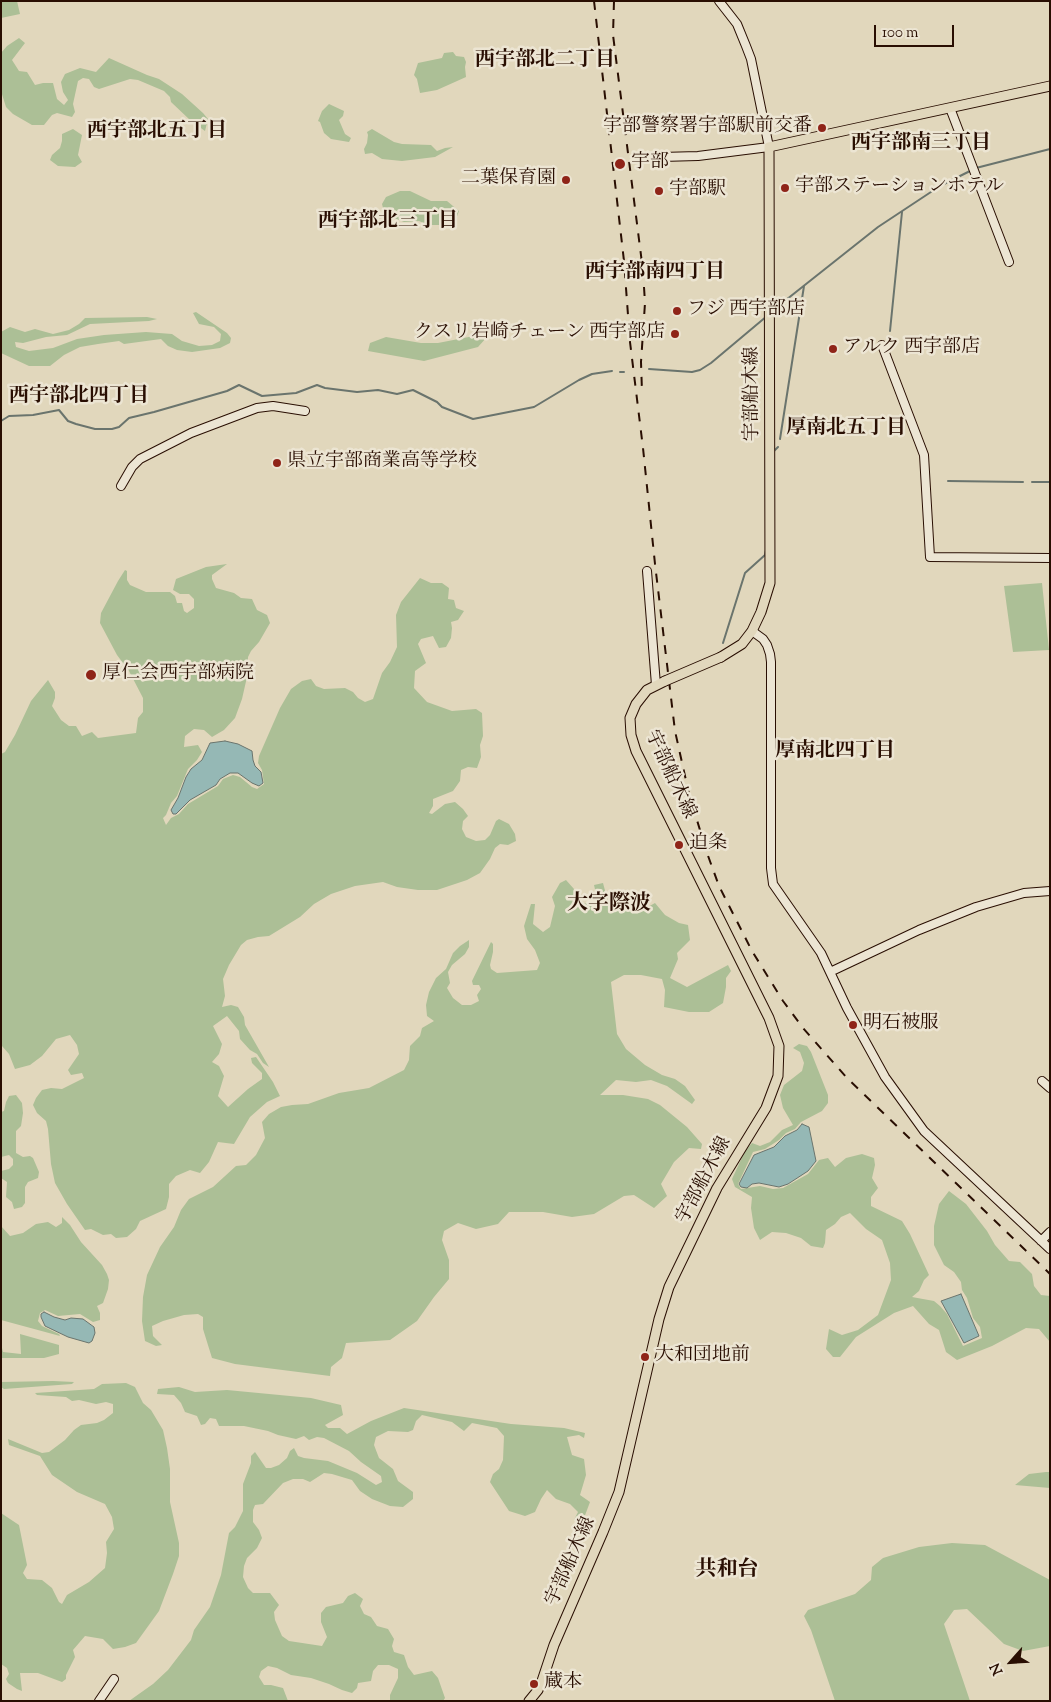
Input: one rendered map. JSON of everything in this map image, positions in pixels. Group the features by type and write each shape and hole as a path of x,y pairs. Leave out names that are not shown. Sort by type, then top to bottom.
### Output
{"main road":[{"path":"769,147 1050,86"},
{"name":"宇部船木線","path":"529,1701 538,1690 542,1681 554,1645 604,1532 619,1492 643,1385 669,1287 717,1188 766,1108 778,1076 778,1046 769,1018 633,743 630,723 632,711 640,697 656,685 721,657 742,644 752,631 766,600 771,568 769,147"}],"street":[{"path":"661,157 698,156 769,147 746,46 737,24 719,1"},
{"path":"950,108 1009,262"},
{"path":"882,344 924,455 930,557 1050,558"},
{"path":"121,486 132,467 140,459 192,434 257,408 273,406 305,410"},
{"path":"647,571 656,685"},
{"path":"752,631 763,639 767,645 771,662 771,877 776,889 810,934 876,1062 924,1131 1050,1249"},
{"path":"830,972 918,930 976,907 1024,893 1050,891"},
{"path":"1042,1081 1050,1088"},
{"path":"1041,1241 1050,1232"},
{"path":"99,1701 114,1679"}],"green space":[{"path":"1,1 17,1 20,14 1,18"},
{"path":"19,38 25,43 12,60 19,71 27,72 35,85 53,83 57,99 64,105 68,100 63,92 61,82 65,74 80,68 96,72 109,58 159,79 182,94 208,119 205,131 171,102 170,97 164,91 138,80 130,79 99,89 94,87 89,79 83,78 78,81 73,104 75,112 72,117 57,113 52,115 44,125 32,125 13,114 6,107 1,91 1,53 7,46"},
{"path":"453,52 456,56 464,57 466,77 437,90 420,93 417,79 414,75 418,63 442,58 444,53"},
{"path":"329,104 344,111 343,116 339,120 345,134 351,138 349,142 331,139 324,133 318,121 322,111"},
{"path":"73,129 82,135 78,155 82,162 75,167 58,166 50,160 52,155 60,148 62,134"},
{"path":"372,129 394,142 402,144 431,145 437,151 453,147 435,157 402,161 382,159 372,153 365,154 367,132"},
{"path":"400,191 410,191 431,201 447,201 459,211 455,222 428,225 419,221 404,222 394,218 388,212 384,212 382,204 386,197"},
{"path":"196,312 227,333 231,338 230,343 220,348 192,352 177,350 168,346 161,339 124,344 119,341 80,347 64,355 50,366 29,366 1,353 1,332 10,327 25,332 35,329 53,334 69,330 85,318 147,317 157,319 90,324 67,335 46,337 23,343 15,342 16,347 29,351 53,348 77,339 146,332 172,334 182,341 199,346 212,345 220,341 221,334 214,327 199,324 193,313"},
{"path":"487,331 487,337 478,347 424,361 368,351 370,343 386,337 421,343 438,343 479,335"},
{"path":"227,564 212,575 216,588 234,593 241,598 252,599 257,610 267,615 270,623 248,657 247,677 235,718 224,730 212,737 204,730 194,729 185,736 184,747 198,745 202,752 188,769 177,796 163,818 166,825 171,818 179,814 188,804 218,786 223,779 233,775 240,777 257,789 264,784 262,770 258,763 259,756 280,708 291,689 302,681 311,679 316,686 324,689 345,688 365,702 373,699 382,673 397,647 396,615 401,602 420,578 431,583 442,583 449,588 448,599 454,600 456,608 464,611 458,620 451,622 451,638 446,647 439,648 433,636 421,639 418,644 426,663 415,671 414,688 427,702 452,711 476,709 482,713 483,736 480,745 481,757 477,768 468,767 461,770 460,781 453,791 433,799 433,806 429,813 432,814 445,804 455,802 468,816 463,821 462,829 466,837 476,841 485,840 499,819 509,824 515,834 516,841 508,845 500,844 495,848 480,873 467,880 437,890 397,887 383,882 355,886 331,894 314,904 300,917 269,936 247,940 241,945 223,979 225,996 222,1007 231,1005 238,1007 244,1017 245,1025 269,1067 240,1039 239,1031 227,1016 213,1026 222,1044 219,1054 212,1062 219,1066 224,1076 218,1096 228,1107 262,1079 262,1073 252,1063 251,1058 256,1057 280,1096 267,1102 250,1117 234,1144 218,1142 209,1162 200,1173 190,1170 176,1176 169,1184 169,1197 166,1209 140,1221 136,1229 127,1237 116,1238 111,1234 103,1235 91,1229 85,1230 67,1204 55,1183 46,1121 37,1113 33,1105 42,1090 51,1088 62,1089 84,1078 82,1073 71,1075 68,1070 79,1054 77,1045 70,1035 56,1039 42,1056 30,1065 15,1069 9,1054 2,1046 1,754 5,752 15,735 31,701 48,680 55,692 52,706 61,720 69,726 76,726 82,736 92,732 98,738 136,733 138,718 143,712 143,698 100,623 101,613 118,581 125,570 127,571 127,580 130,585 146,592 170,592 175,596 177,603 182,603 184,611 187,613 194,608 194,599 189,594 180,594 173,590 176,579 206,567"},
{"path":"1042,583 1049,650 1013,652 1004,586"},
{"path":"566,880 574,889 574,895 580,903 592,904 597,898 594,885 603,883 607,898 612,904 633,911 646,908 655,903 665,915 679,923 688,925 690,940 677,953 678,959 670,978 687,987 728,965 731,971 726,978 723,1003 709,1012 689,1012 664,1007 665,990 662,979 641,975 624,975 611,982 617,1034 626,1049 645,1065 662,1075 675,1079 685,1086 695,1100 692,1104 667,1086 651,1080 636,1082 616,1080 600,1095 623,1095 648,1099 660,1105 687,1127 702,1144 701,1149 689,1148 674,1162 661,1184 667,1196 654,1208 634,1195 624,1196 594,1214 572,1217 543,1212 509,1212 498,1224 476,1229 458,1223 444,1231 442,1240 449,1260 449,1279 417,1321 390,1340 346,1343 342,1358 331,1367 330,1376 235,1364 212,1358 203,1329 203,1317 198,1314 184,1315 152,1326 153,1336 162,1345 156,1346 145,1341 142,1321 143,1297 147,1275 160,1247 174,1227 181,1210 189,1199 213,1187 236,1166 246,1165 256,1155 265,1138 262,1122 269,1114 281,1107 308,1104 339,1093 369,1088 404,1070 409,1060 410,1046 420,1036 422,1028 434,1021 427,1016 426,1005 429,992 436,978 446,969 453,953 469,940 469,947 465,954 452,965 448,972 450,983 447,988 453,998 462,1005 471,1005 479,1001 477,995 481,989 479,985 473,985 472,981 491,942 493,944 493,952 490,965 491,969 497,973 537,970 540,963 535,950 527,939 524,926 531,904 535,904 533,924 543,932 550,927 555,906 552,897 560,883"},
{"path":"799,1044 807,1046 811,1052 828,1095 828,1103 822,1111 801,1122 795,1129 786,1133 779,1140 765,1149 753,1152 738,1184 741,1189 760,1186 773,1189 783,1188 808,1174 819,1160 828,1158 835,1167 846,1158 862,1154 874,1158 875,1165 872,1178 878,1188 871,1197 871,1206 902,1221 929,1275 924,1280 919,1291 912,1297 934,1301 940,1306 947,1314 963,1346 982,1338 980,1327 973,1318 967,1298 962,1290 961,1282 954,1272 944,1265 934,1245 934,1226 939,1204 949,1191 966,1204 987,1231 995,1245 1009,1261 1020,1262 1032,1274 1034,1286 1041,1295 1050,1296 1050,1342 1039,1329 1026,1328 992,1346 957,1360 946,1352 939,1330 929,1324 913,1306 894,1313 856,1337 840,1357 833,1357 826,1349 829,1329 842,1335 858,1330 878,1315 891,1280 890,1263 882,1240 866,1229 850,1213 841,1217 826,1230 823,1248 811,1246 801,1238 786,1233 772,1232 760,1240 754,1228 751,1208 752,1197 735,1187 732,1179 745,1151 752,1143 760,1146 770,1142 782,1130 793,1125 783,1108 780,1095 784,1085 802,1071 804,1063 800,1052 793,1048"},
{"path":"16,1095 22,1103 23,1113 21,1126 16,1131 16,1153 23,1157 30,1156 33,1158 39,1172 38,1178 28,1182 25,1187 25,1203 22,1207 14,1209 12,1202 6,1197 7,1182 1,1178 1,1171 9,1169 13,1165 13,1159 9,1155 1,1157 1,1112 4,1111 9,1096"},
{"path":"62,1217 102,1265 107,1274 109,1280 108,1289 103,1303 97,1306 100,1320 93,1322 80,1314 58,1316 45,1310 40,1313 38,1321 42,1326 60,1336 1,1320 1,1226 10,1236 23,1233 36,1224 48,1222 56,1227 62,1223"},
{"path":"20,1334 59,1345 59,1354 44,1358 1,1358 1,1344 3,1352 21,1354"},
{"path":"1,1382 74,1382 72,1384 4,1389 1,1387"},
{"path":"126,1383 135,1387 143,1403 151,1410 163,1430 170,1469 170,1502 179,1543 179,1556 173,1574 159,1611 136,1643 113,1649 103,1639 85,1636 73,1650 75,1657 66,1675 66,1679 62,1682 38,1673 20,1673 22,1691 8,1683 6,1679 9,1674 7,1668 1,1664 1,1513 19,1525 27,1565 23,1573 27,1579 42,1580 52,1588 62,1604 67,1595 89,1582 105,1568 106,1542 114,1529 112,1517 105,1504 77,1492 52,1475 40,1456 9,1445 8,1439 42,1453 49,1452 81,1425 97,1423 113,1413 113,1404 106,1402 96,1404 79,1400 72,1401 66,1397 37,1395 35,1393 94,1389 102,1384"},
{"path":"179,1387 195,1392 227,1390 311,1398 341,1405 343,1415 325,1425 328,1428 340,1428 347,1434 371,1421 404,1408 511,1424 564,1428 585,1433 584,1438 579,1435 567,1437 572,1455 584,1459 586,1475 580,1495 590,1502 581,1526 574,1520 578,1512 570,1504 556,1499 547,1490 535,1512 525,1516 509,1511 490,1482 503,1460 504,1436 497,1428 472,1423 464,1431 452,1422 422,1415 416,1421 413,1430 408,1432 388,1431 376,1437 374,1445 379,1458 393,1469 398,1481 413,1492 413,1499 403,1507 390,1506 372,1499 360,1491 352,1480 324,1473 310,1482 303,1479 293,1479 283,1483 263,1504 255,1505 253,1522 262,1538 257,1548 247,1558 243,1577 248,1588 253,1593 270,1593 279,1605 274,1612 275,1620 282,1636 289,1641 322,1646 327,1637 321,1622 321,1613 326,1607 343,1603 348,1596 355,1593 363,1599 360,1606 364,1614 371,1617 377,1626 388,1629 394,1639 392,1646 394,1652 404,1655 408,1667 414,1675 432,1671 438,1678 445,1698 443,1701 390,1701 390,1695 398,1678 398,1669 389,1665 378,1665 373,1671 371,1681 358,1683 357,1688 352,1693 311,1678 291,1675 268,1666 261,1671 259,1677 264,1685 283,1688 288,1701 129,1701 153,1684 168,1670 191,1640 194,1630 210,1607 221,1575 229,1533 235,1527 243,1511 243,1484 251,1463 251,1456 255,1452 266,1468 279,1465 294,1448 298,1456 328,1461 357,1473 376,1485 382,1482 381,1476 349,1451 324,1438 317,1437 309,1440 304,1436 296,1439 244,1426 219,1426 216,1419 210,1418 205,1424 201,1425 197,1416 185,1412 181,1403 174,1395 157,1394 158,1389"},
{"path":"1050,1472 1050,1488 1015,1485 1029,1474"},
{"path":"952,1543 985,1545 1050,1580 1050,1646 1023,1651 1004,1644 967,1609 954,1610 944,1624 970,1701 835,1701 811,1630 804,1616 808,1610 855,1594 871,1580 872,1567 883,1558 919,1547"}],"water":[{"path":"225,741 238,744 252,751 255,766 261,772 263,783 259,786 238,773 230,773 220,779 216,785 190,800 176,814 173,814 171,810 191,769 202,760 210,743"},
{"path":"802,1124 809,1127 816,1161 808,1171 788,1184 779,1187 759,1183 752,1184 747,1188 741,1187 739,1184 754,1155 774,1147 785,1136 797,1130"},
{"path":"961,1294 979,1336 964,1343 941,1301"},
{"path":"44,1312 65,1320 71,1318 83,1319 94,1327 95,1333 92,1341 89,1343 68,1337 45,1326 41,1317 41,1314"}],"waterway":[{"path":"976,168 1050,149"},
{"path":"772,311 878,227 940,186 972,170"},
{"path":"890,331 902,212"},
{"path":"780,439 804,286"},
{"path":"649,369 692,372 700,370 767,316"},
{"path":"1,421 9,416 33,415 59,410 68,421 76,424 95,429 112,429 119,427 129,418 227,391 239,385 262,396 296,393 317,385 325,388 357,392 378,390 397,394 413,390 437,402 442,407 473,419 534,407 579,380 592,374 612,371"},
{"path":"774,451 778,447"},
{"path":"948,481 1023,482"},
{"path":"1032,482 1050,482"},
{"path":"723,643 745,573 765,555 766,550"}],"railway":[{"path":"594,1 624,261 630,342 675,731 689,794 707,853 719,886 752,951 783,1001 803,1028 847,1078 1050,1274"},
{"path":"614,1 613,35 643,271 645,303 641,362 642,392"}],"place":[{"name":"宇部警察署宇部駅前交番","path":"822,128"},
{"name":"宇部","path":"620,164"},
{"name":"二葉保育園","path":"566,180"},
{"name":"宇部ステーションホテル","path":"785,188"},
{"name":"宇部駅","path":"659,191"},
{"name":"フジ 西宇部店","path":"677,311"},
{"name":"クスリ岩崎チェーン 西宇部店","path":"675,334"},
{"name":"アルク 西宇部店","path":"833,349"},
{"name":"県立宇部商業高等学校","path":"277,463"},
{"name":"厚仁会西宇部病院","path":"91,675"},
{"name":"迫条","path":"679,845"},
{"name":"明石被服","path":"853,1025"},
{"name":"大和団地前","path":"645,1357"},
{"name":"蔵本","path":"534,1684"}],"district":[{"name":"西宇部北二丁目","path":"545,62"},
{"name":"西宇部北五丁目","path":"157,133"},
{"name":"西宇部南三丁目","path":"921,145"},
{"name":"西宇部北三丁目","path":"388,223"},
{"name":"西宇部南四丁目","path":"655,274"},
{"name":"西宇部北四丁目","path":"79,398"},
{"name":"厚南北五丁目","path":"846,430"},
{"name":"厚南北四丁目","path":"835,753"},
{"name":"大字際波","path":"609,905"},
{"name":"共和台","path":"727,1571"}]}
